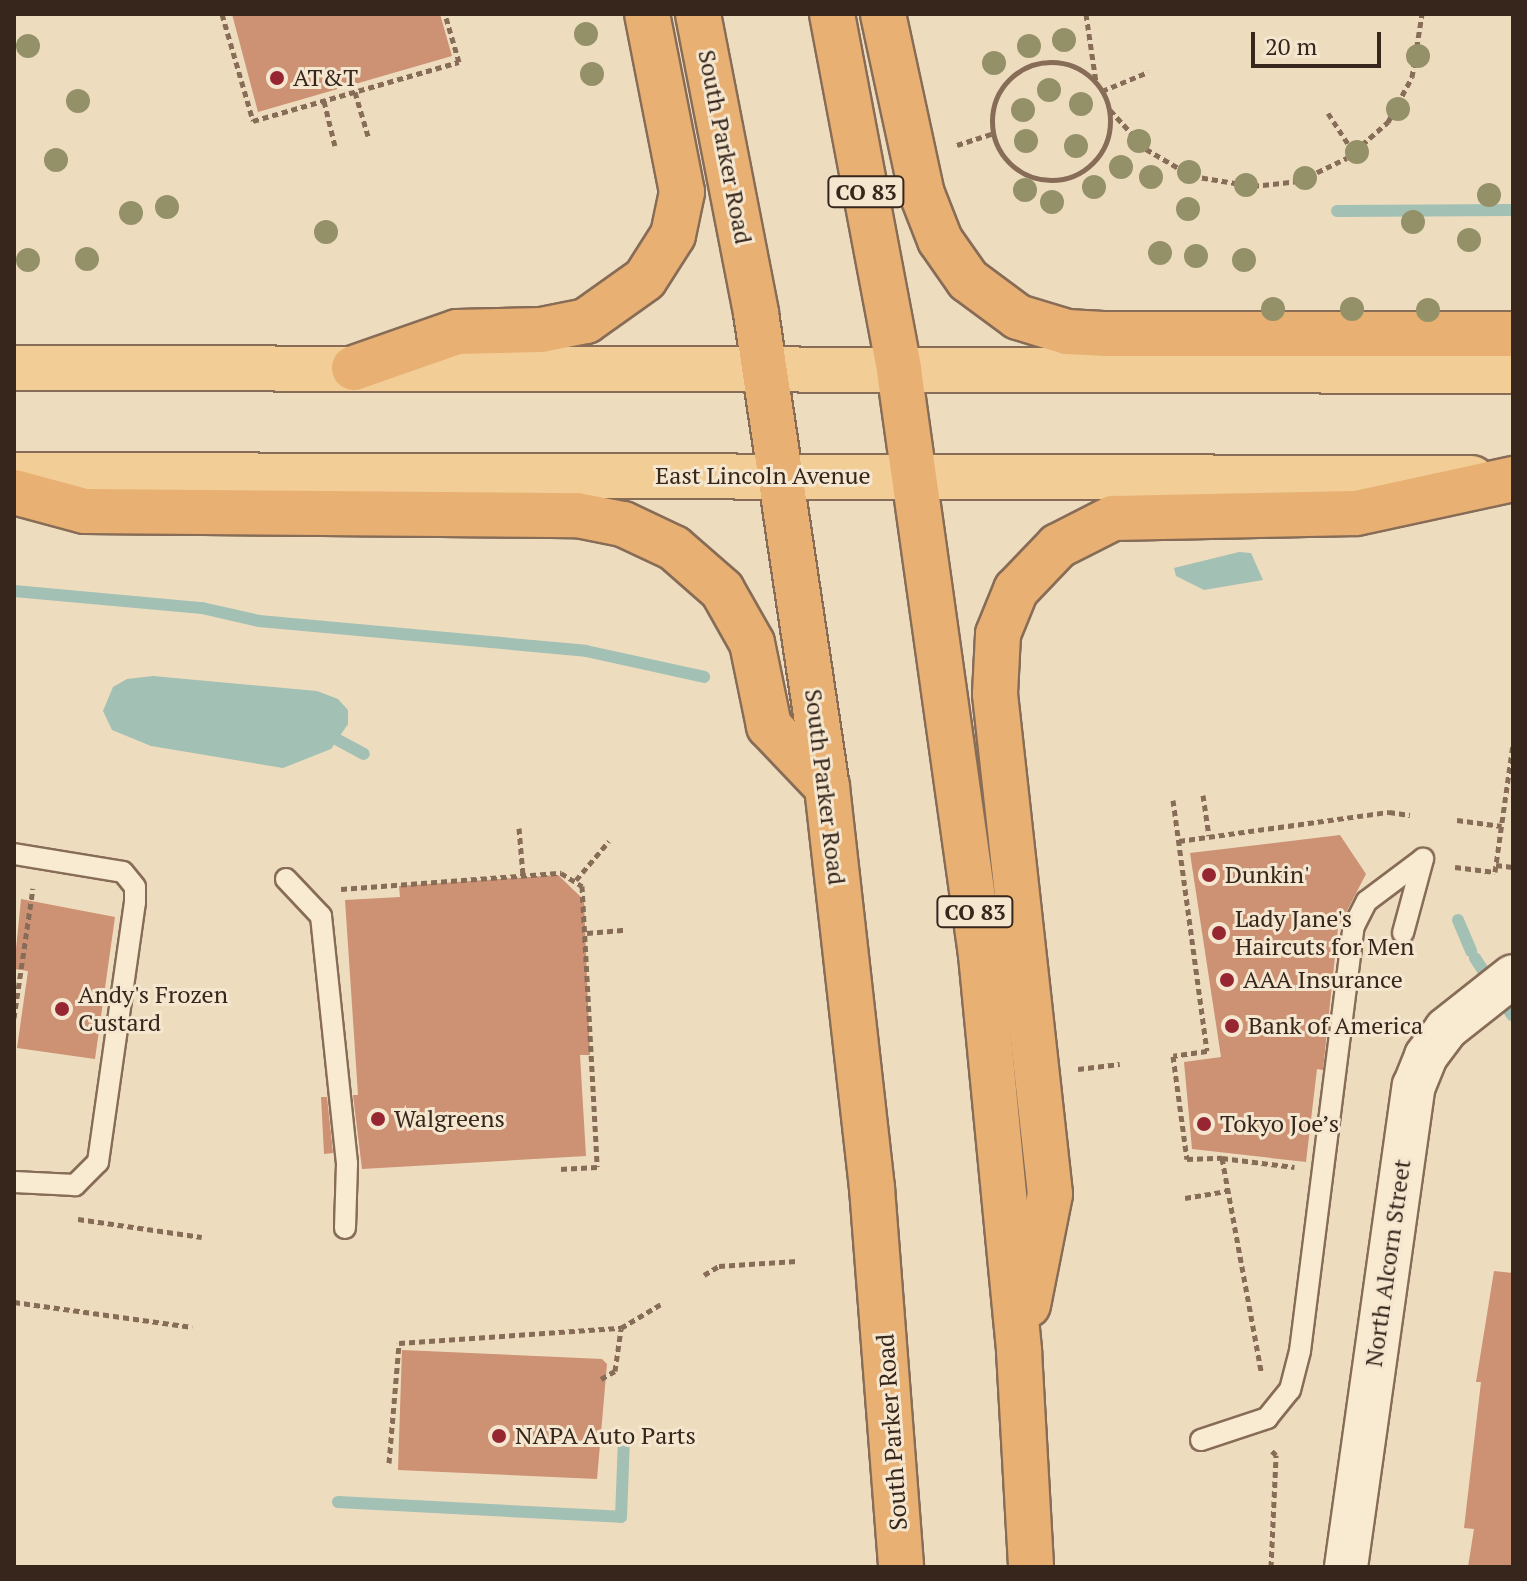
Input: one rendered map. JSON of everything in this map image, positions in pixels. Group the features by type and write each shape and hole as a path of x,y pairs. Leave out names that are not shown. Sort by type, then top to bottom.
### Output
{"highway":[{"path":"354,368 457,332 541,330 586,321 645,279 673,235 682,192 647,14"},
{"name":"South Parker Road","path":"698,14 765,368 827,787 872,1188 901,1567"},
{"name":"CO 83","path":"832,14 899,370 981,955 1019,1351 1031,1567"},
{"path":"883,14 914,162 940,240 968,280 1018,317 1067,332 1103,334 1513,334"},
{"path":"1019,1351 1050,1194 995,694 998,634 1016,590 1058,546 1113,518 1356,513 1513,478"},
{"path":"14,492 85,511 577,515 623,524 685,555 722,590 752,643 769,726 827,787"}],"main road":[{"path":"14,368 1513,371"},
{"name":"East Lincoln Avenue","path":"14,475 1513,478"}],"street":[{"name":"North Alcorn Street","path":"1346,1567 1414,1086 1426,1056 1446,1029 1503,982"}],"lane":[{"path":"14,854 123,872 135,887 135,902 98,1162 75,1185 14,1182"},
{"path":"1201,1440 1267,1418 1290,1390 1300,1351 1354,926 1367,901 1423,859 1403,933"},
{"path":"286,879 321,916 347,1164 345,1228"}],"path":[{"path":"222,14 253,121 459,62 445,14"},
{"path":"1086,14 1096,83"},
{"path":"1110,110 1168,164 1222,183 1299,181 1354,153 1388,122 1406,91 1420,47 1422,14"},
{"path":"1064,64 1096,83 1110,110 1110,131 1096,160 1058,180 1017,169 1002,153 993,133 998,95 1026,69 1064,64"},
{"path":"1102,91 1148,72"},
{"path":"355,92 368,136"},
{"path":"324,101 335,146"},
{"path":"1328,113 1354,153"},
{"path":"948,148 993,133"},
{"path":"1454,867 1495,872 1513,744"},
{"path":"1203,795 1209,836"},
{"path":"1173,800 1207,1051 1173,1056 1187,1159 1222,1158 1307,1169"},
{"path":"1179,841 1389,812 1410,815"},
{"path":"1457,820 1502,826"},
{"path":"519,828 523,876"},
{"path":"576,880 609,841"},
{"path":"1496,865 1513,867"},
{"path":"14,1018 35,871"},
{"path":"340,889 561,873 576,880 585,894 597,1167 559,1169"},
{"path":"586,933 625,930"},
{"path":"1069,1070 1120,1064"},
{"path":"1222,1158 1264,1386"},
{"path":"1185,1198 1227,1191"},
{"path":"61,1217 202,1237"},
{"path":"704,1275 719,1266 797,1261"},
{"path":"14,1302 192,1327"},
{"path":"389,1463 399,1343 621,1328 661,1304"},
{"path":"601,1379 615,1371 621,1328"},
{"path":"1267,1445 1276,1455 1271,1567"}],"shaded area":[{"path":"1239,552 1251,553 1263,580 1204,590 1176,576 1174,568"},
{"path":"153,676 317,691 338,699 348,710 348,724 331,749 283,768 151,746 112,730 103,711 113,687 127,679"}],"building":[{"path":"232,14 440,14 452,56 258,112"},
{"path":"1340,835 1366,874 1338,928 1323,1070 1317,1069 1306,1162 1192,1149 1184,1062 1221,1057 1190,853"},
{"name":"Walgreens","path":"558,875 584,900 590,1055 580,1055 586,1156 362,1169 353,1095 358,1095 345,900 400,897 399,886"},
{"name":"Andy's Frozen Custard","path":"21,899 115,917 95,1059 17,1048 28,971 14,969"},
{"path":"321,1097 327,1097 333,1153 324,1154"},
{"path":"1494,1271 1513,1273 1513,1567 1468,1567 1474,1529 1464,1528 1481,1382 1476,1382"},
{"name":"NAPA Auto Parts","path":"402,1350 602,1359 607,1364 597,1479 398,1470"}],"waterway":[{"path":"1337,211 1513,210"},
{"path":"14,591 202,608 259,621 586,651 704,677"},
{"path":"325,733 364,754"},
{"path":"1458,920 1471,951"},
{"path":"1475,958 1512,1015"},
{"path":"338,1502 621,1517 624,1438"}],"place":[{"name":"AT&T","path":"277,78"},
{"name":"Dunkin'","path":"1209,875"},
{"name":"Lady Jane's Haircuts for Men","path":"1219,933"},
{"name":"AAA Insurance","path":"1227,980"},
{"name":"Andy's Frozen Custard","path":"62,1009"},
{"name":"Bank of America","path":"1232,1026"},
{"name":"Walgreens","path":"378,1119"},
{"name":"Tokyo Joe’s","path":"1204,1124"},
{"name":"NAPA Auto Parts","path":"499,1436"}]}
